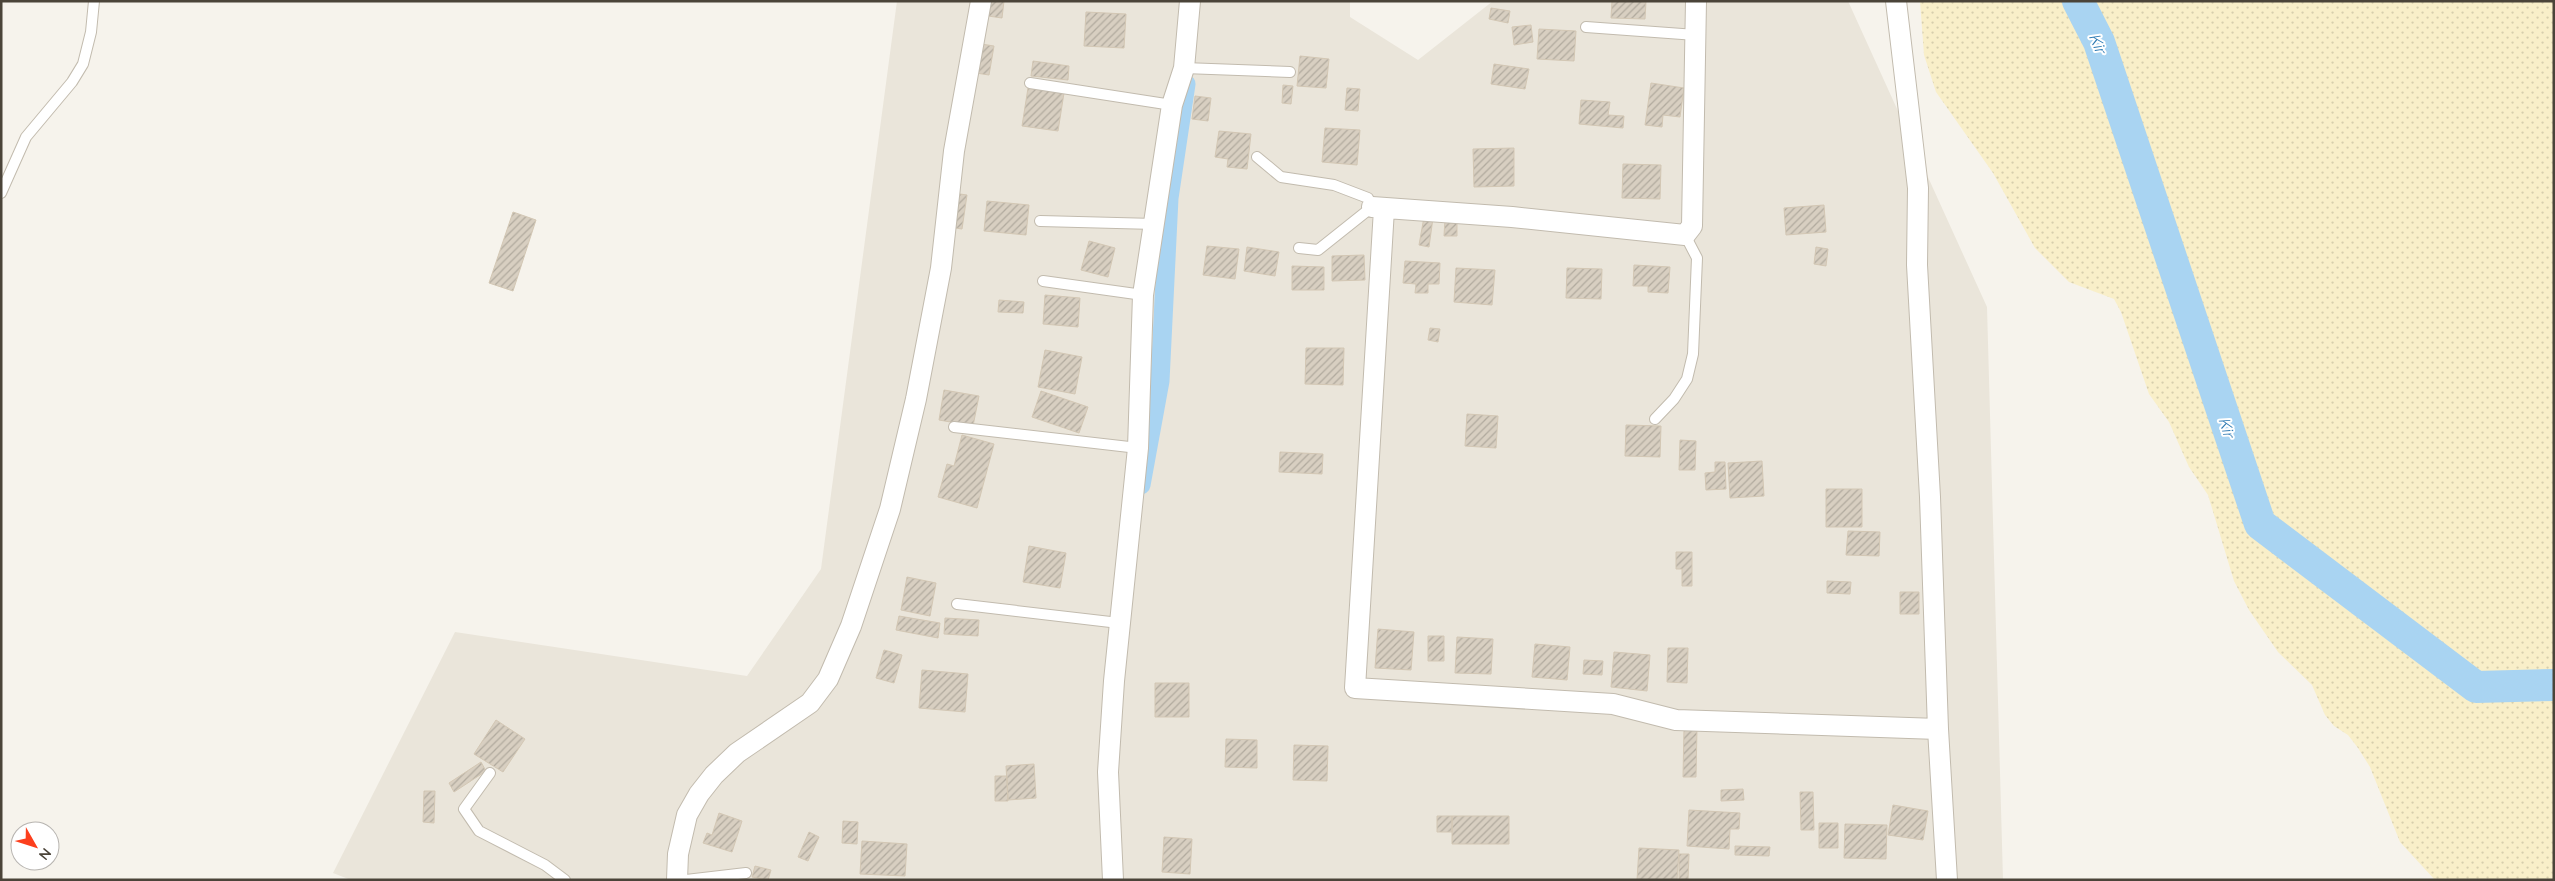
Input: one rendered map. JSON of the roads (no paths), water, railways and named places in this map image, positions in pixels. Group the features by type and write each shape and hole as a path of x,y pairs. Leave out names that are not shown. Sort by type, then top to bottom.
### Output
{"street":[{"path":"677,880 678,854 687,815 700,794 714,775 737,753 810,703 828,679 851,626 890,509 916,399 941,268 954,152 981,1"},
{"path":"1113,880 1108,772 1119,623 1138,448 1143,295 1172,105 1184,68 1190,1"},
{"path":"1696,1 1692,226 1685,235 1512,217 1378,208 1356,688 1613,704 1676,720 1938,729"},
{"path":"1896,1 1918,188 1917,265 1930,497 1938,729 1947,880"}],"lane":[{"path":"1,193 26,136 67,88 83,64 91,32 94,1"},
{"path":"1586,27 1696,35"},
{"path":"1184,68 1290,72"},
{"path":"1030,83 1172,105"},
{"path":"1257,157 1281,177 1347,188 1368,198 1378,208 1318,250 1300,248"},
{"path":"1040,222 1155,224"},
{"path":"1655,419 1674,399 1687,379 1693,354 1697,258 1685,235"},
{"path":"1043,282 1143,295"},
{"path":"954,427 1138,448"},
{"path":"957,604 1119,623"},
{"path":"490,773 464,809 479,831 545,865 565,880"},
{"path":"686,880 746,873"}],"waterway":[{"name":"Kir","path":"2078,1 2099,42 2260,524 2476,687 2554,685"},
{"path":"1141,485 1160,381 1169,198 1186,84"}]}
